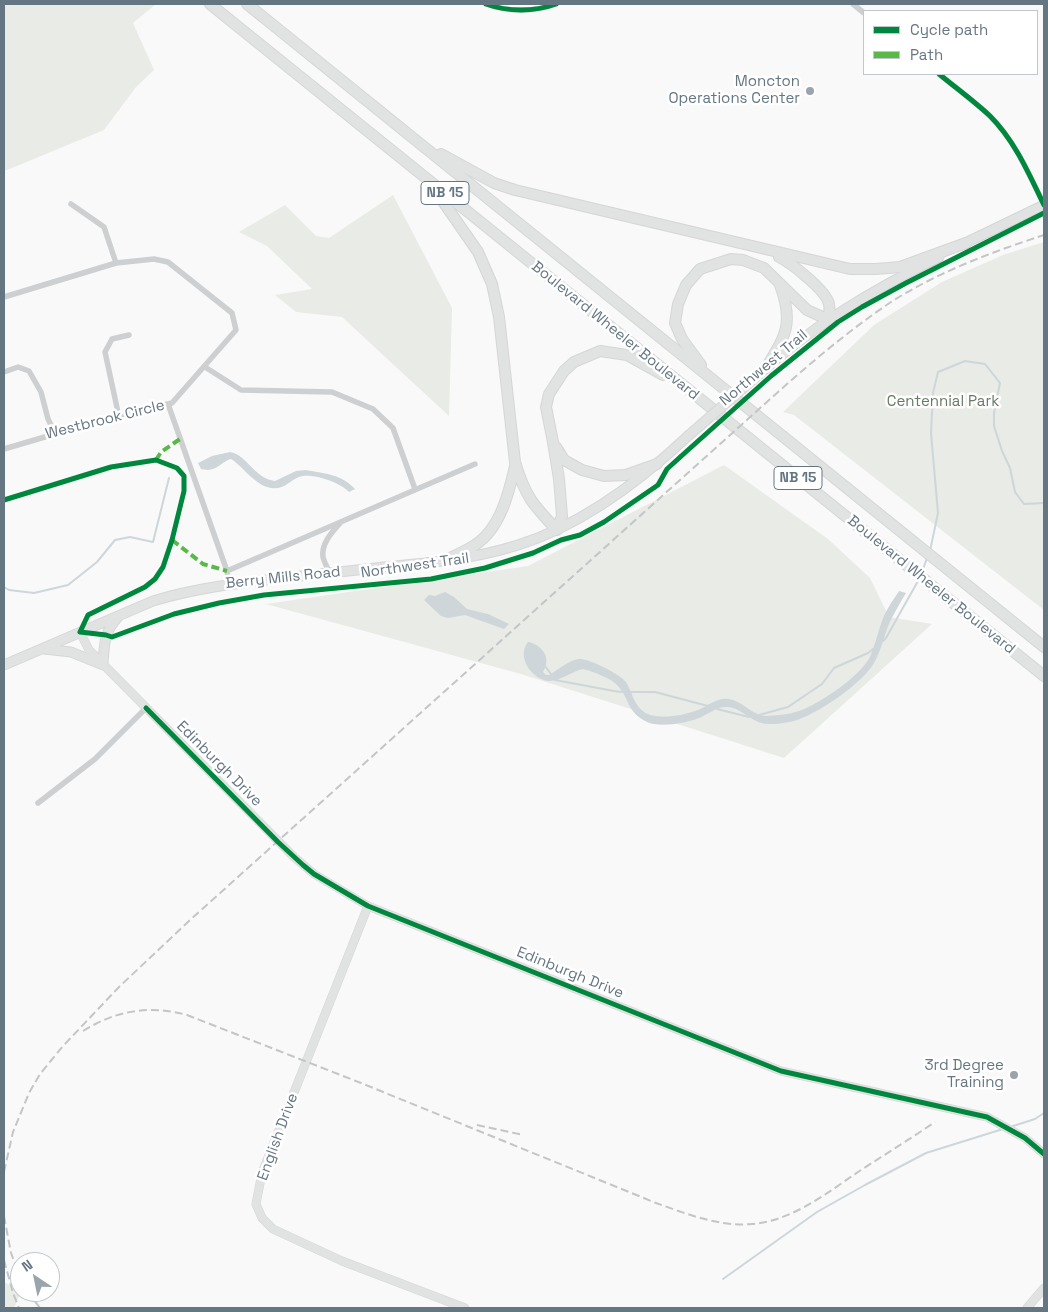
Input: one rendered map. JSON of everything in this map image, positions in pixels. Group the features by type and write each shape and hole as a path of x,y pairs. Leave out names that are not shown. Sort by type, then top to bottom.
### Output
{"highway":[{"name":"Boulevard Wheeler Boulevard","path":"210,4 1044,676"},
{"name":"Boulevard Wheeler Boulevard","path":"248,4 1044,646"},
{"path":"341,110 437,193 478,252 492,284 499,317 515,462 528,498 557,530 562,516 553,442 546,407 549,394 564,371 574,362 600,351 627,355 680,383"},
{"path":"418,141 494,183 515,190 850,269 876,270 900,267 966,243"},
{"path":"711,378 682,339 675,323 678,304 686,285 700,269 731,259 743,260 764,268 807,310 828,320 829,302 818,288 792,264 767,250"},
{"path":"766,368 786,332 788,315 786,301 779,282"},
{"path":"553,442 564,460 582,470 604,476 626,475 657,464"},
{"path":"444,561 477,544 491,529 504,508 515,462"}],"main road":[{"name":"Berry Mills Road","path":"4,665 121,614 172,595 229,584 444,561 489,553 518,545 557,530 639,480 766,368 828,320 868,294 1044,205"},
{"path":"42,649 71,652 104,665 106,635 114,621 121,614"}],"street":[{"path":"486,4 522,10 556,4"},
{"path":"853,4 863,12"},
{"path":"940,75 990,116 1024,162 1044,205"},
{"path":"71,204 104,228 116,263"},
{"name":"Westbrook Circle","path":"4,297 116,263 154,258 168,262 232,313 236,330 172,403 4,449"},
{"path":"119,417 105,352 112,339 129,335"},
{"path":"4,372 18,366 30,371 41,392 48,419 55,434"},
{"path":"205,367 241,390 332,392 374,409 393,428 415,489"},
{"path":"168,404 227,571 229,584"},
{"path":"227,571 475,464"},
{"path":"330,573 323,557 325,544 331,533 344,519"},
{"name":"Edinburgh Drive","path":"80,632 89,650 294,857 314,874 368,906 781,1071 988,1117 1026,1138 1044,1154"},
{"path":"38,803 95,760 146,708"},
{"name":"English Drive","path":"368,906 266,1164 256,1204 262,1218 273,1228 342,1261 465,1308"},
{"path":"1027,1308 1044,1288"}],"green space":[{"path":"4,4 156,4 133,23 154,70 136,87 104,130 7,170 4,170"},
{"path":"393,195 452,308 449,416 342,317 296,312 275,295 312,289 267,246 239,232 285,205 316,236 329,238"},
{"name":"Centennial Park","path":"1044,242 1044,610 794,415 783,412 874,325 942,282 1003,255"},
{"path":"724,465 828,539 870,578 889,617 932,624 784,758 521,674 266,604 528,566"},
{"path":"4,1282 10,1286 10,1302 17,1302 14,1308 4,1308"}],"shaded area":[{"path":"230,452 241,457 268,479 275,481 296,471 306,470 339,477 355,489 349,492 340,485 326,479 311,476 299,477 283,486 271,488 254,480 231,459 211,470 201,469 198,463 212,456"},
{"path":"899,591 906,593 887,629 879,654 869,670 852,687 831,702 811,714 786,722 763,723 737,710 724,707 688,722 666,725 652,724 635,714 621,690 606,677 583,669 557,680 548,681 531,672 525,660 525,648 528,642 538,646 544,652 546,666 543,672 546,675 567,663 579,659 597,664 623,679 635,702 641,709 655,716 669,716 699,710 723,699 735,701 762,715 790,713 802,710 830,695 865,665 870,657 884,617"},
{"path":"445,592 454,597 467,609 488,614 509,624 504,629 465,615 448,618 441,616 424,600 429,595 435,596"}],"waterway":[{"path":"930,551 938,513 931,433 933,393 938,372 965,361 985,364 1000,383 994,413 994,426 1010,468 1015,492 1024,504 1044,503"},
{"path":"4,587 9,590 34,593 68,585 97,562 115,540 130,537 153,542 169,478"},
{"path":"922,572 927,558"},
{"path":"883,641 918,581"},
{"path":"759,715 788,707 822,684 834,668 873,649"},
{"path":"545,666 551,674"},
{"path":"554,678 555,680 622,692"},
{"path":"630,692 655,692 708,706"},
{"path":"717,709 749,717"},
{"path":"1010,1127 1035,1119 1044,1113"},
{"path":"723,1279 817,1212 865,1185 926,1153 1003,1129"}],"railway":[{"path":"4,1172 13,1132 29,1093 40,1074 63,1046 119,987 190,920 778,392 833,345 891,302 927,281 1005,248 1044,235"},
{"path":"83,1031 108,1018 134,1011 160,1010 187,1015 361,1083 656,1203 703,1219 727,1224 767,1222 795,1212 935,1122"},
{"path":"477,1125 523,1135"},
{"path":"4,1216 11,1252"},
{"path":"4,1260 19,1308"},
{"path":"36,1302 40,1308"}],"marked path":[{"path":"156,460 161,452 180,439"},
{"path":"172,540 203,564 227,571"}],"cycle path":[{"path":"486,4 512,10 530,10 556,4"},
{"path":"940,75 984,110 1007,136 1021,158 1044,205"},
{"name":"Northwest Trail","path":"4,500 111,467 156,460 177,468 184,476 184,491 163,567 155,579 145,587 88,615 80,632 112,637 174,614 219,603 264,595 431,579 485,568 533,553 561,540 580,535 604,522 658,485 667,469 771,376 838,322 906,283 1044,213"},
{"path":"146,708 303,865 314,874 368,906 781,1071 987,1117 1025,1138 1044,1154"}],"place":[{"name":"Moncton Operations Center","path":"810,91"},
{"name":"3rd Degree Training","path":"1014,1075"}]}
